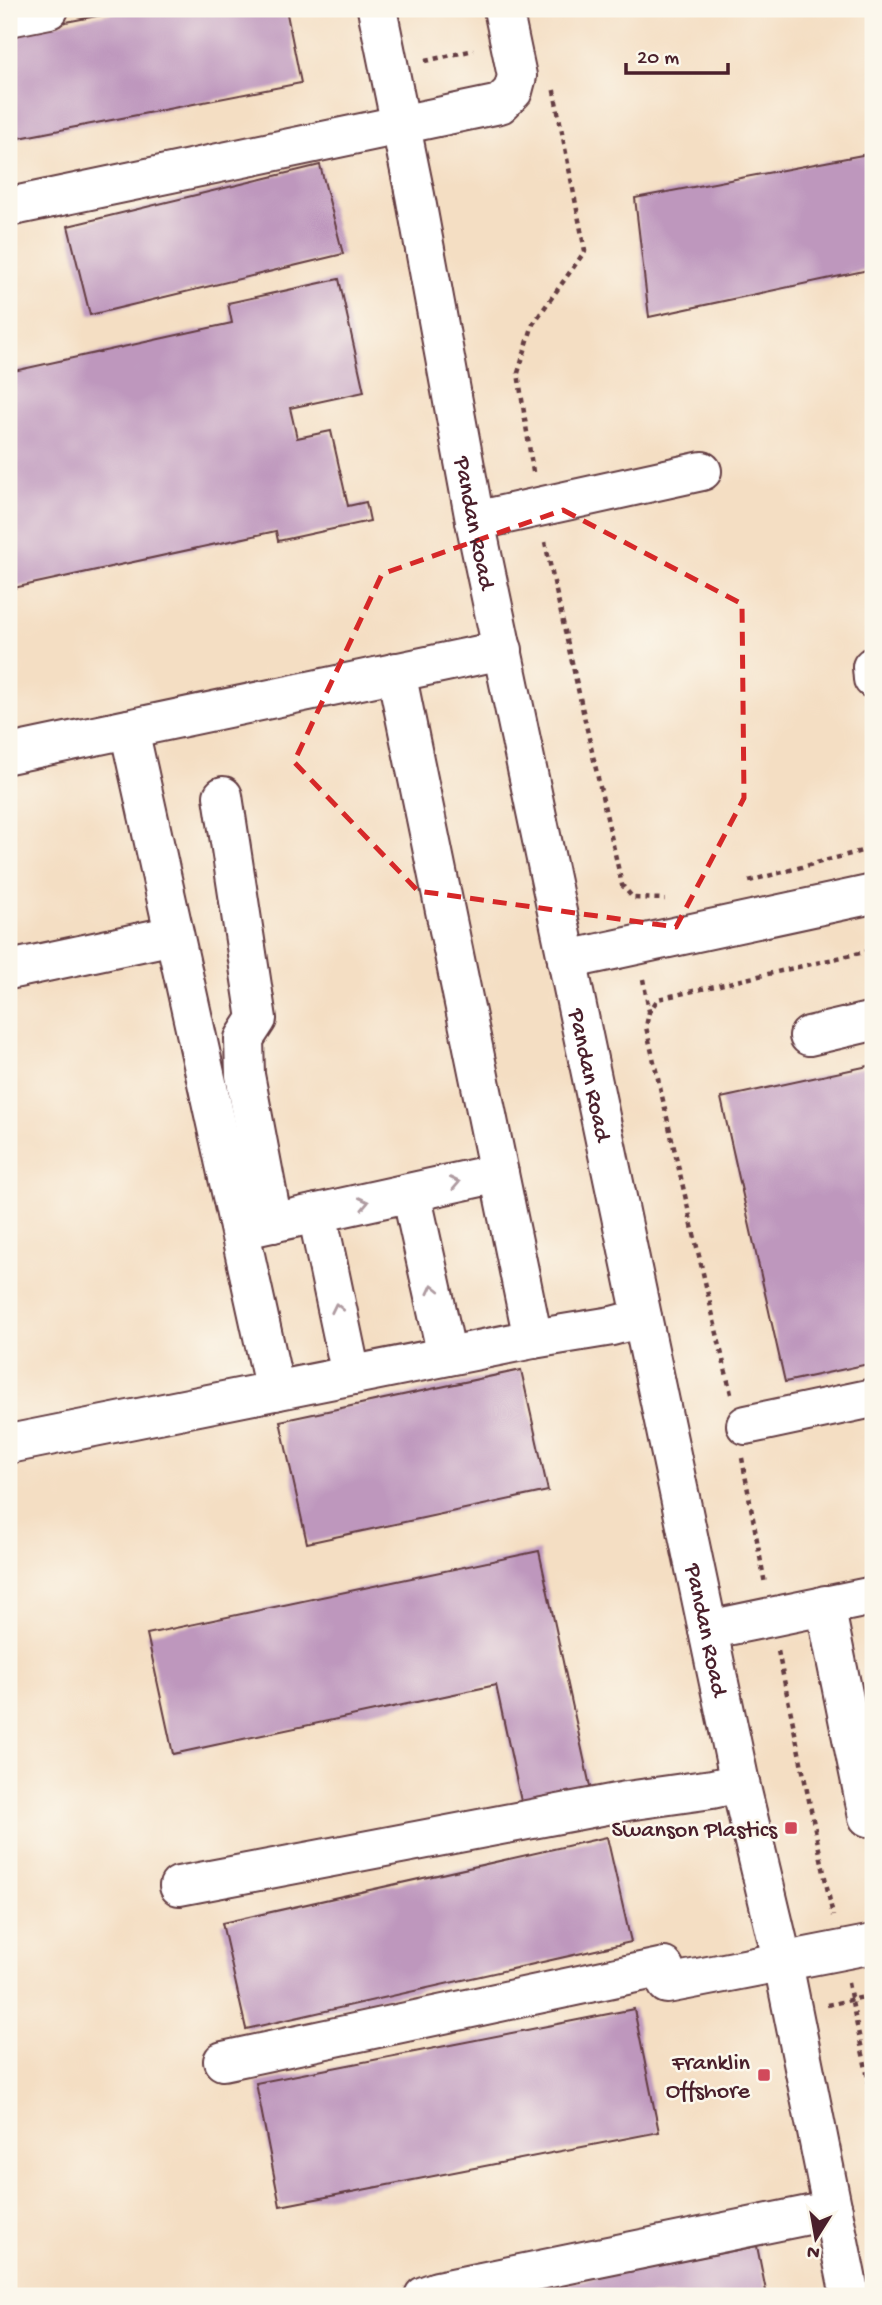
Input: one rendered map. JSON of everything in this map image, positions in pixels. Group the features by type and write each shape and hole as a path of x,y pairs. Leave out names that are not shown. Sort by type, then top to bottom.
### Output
{"street":[{"path":"9,17 49,9"},
{"name":"Pandan Road","path":"377,9 402,125 475,520 740,1783 783,1963 851,2296"},
{"path":"9,207 500,104 513,91 517,76 503,9"},
{"path":"475,520 702,471"},
{"path":"9,754 503,650"},
{"path":"396,672 533,1339"},
{"path":"128,729 174,935 256,1227"},
{"path":"223,796 257,1019 244,1039 245,1075 256,1227 275,1391"},
{"path":"567,960 873,894"},
{"path":"9,970 174,935"},
{"path":"809,1036 873,1021"},
{"path":"256,1227 499,1173"},
{"path":"411,1193 447,1356"},
{"path":"317,1213 351,1375"},
{"path":"9,1444 642,1318"},
{"path":"746,1425 873,1398"},
{"path":"708,1630 873,1596"},
{"path":"825,1605 868,1817"},
{"path":"179,1886 613,1804 740,1783"},
{"path":"223,2061 666,1976 783,1963 873,1944"},
{"path":"424,2296 437,2291 833,2210"},
{"path":"851,2296 873,2292"}],"highlighted area":[{"path":"563,510 742,604 744,798 676,927 418,891 294,762 382,574"}],"building":[{"path":"133,9 286,9 301,83 9,140 9,33"},
{"path":"873,153 873,269 649,317 635,198"},
{"path":"320,165 343,254 90,315 68,226"},
{"path":"339,279 364,392 290,408 297,438 331,431 348,506 366,502 370,521 278,541 276,531 9,589 9,372 232,323 228,303"},
{"path":"873,1065 873,1363 785,1382 721,1098"},
{"path":"521,1370 548,1491 307,1543 280,1421"},
{"path":"539,1551 591,1791 522,1806 496,1685 173,1754 147,1634"},
{"path":"607,1837 631,1942 246,2029 222,1923"},
{"path":"634,2009 659,2132 280,2206 256,2083"},
{"path":"757,2246 767,2296 507,2295"}],"place":[{"name":"Swanson Plastics","path":"791,1828"},
{"name":"Franklin Offshore","path":"764,2075"}]}
